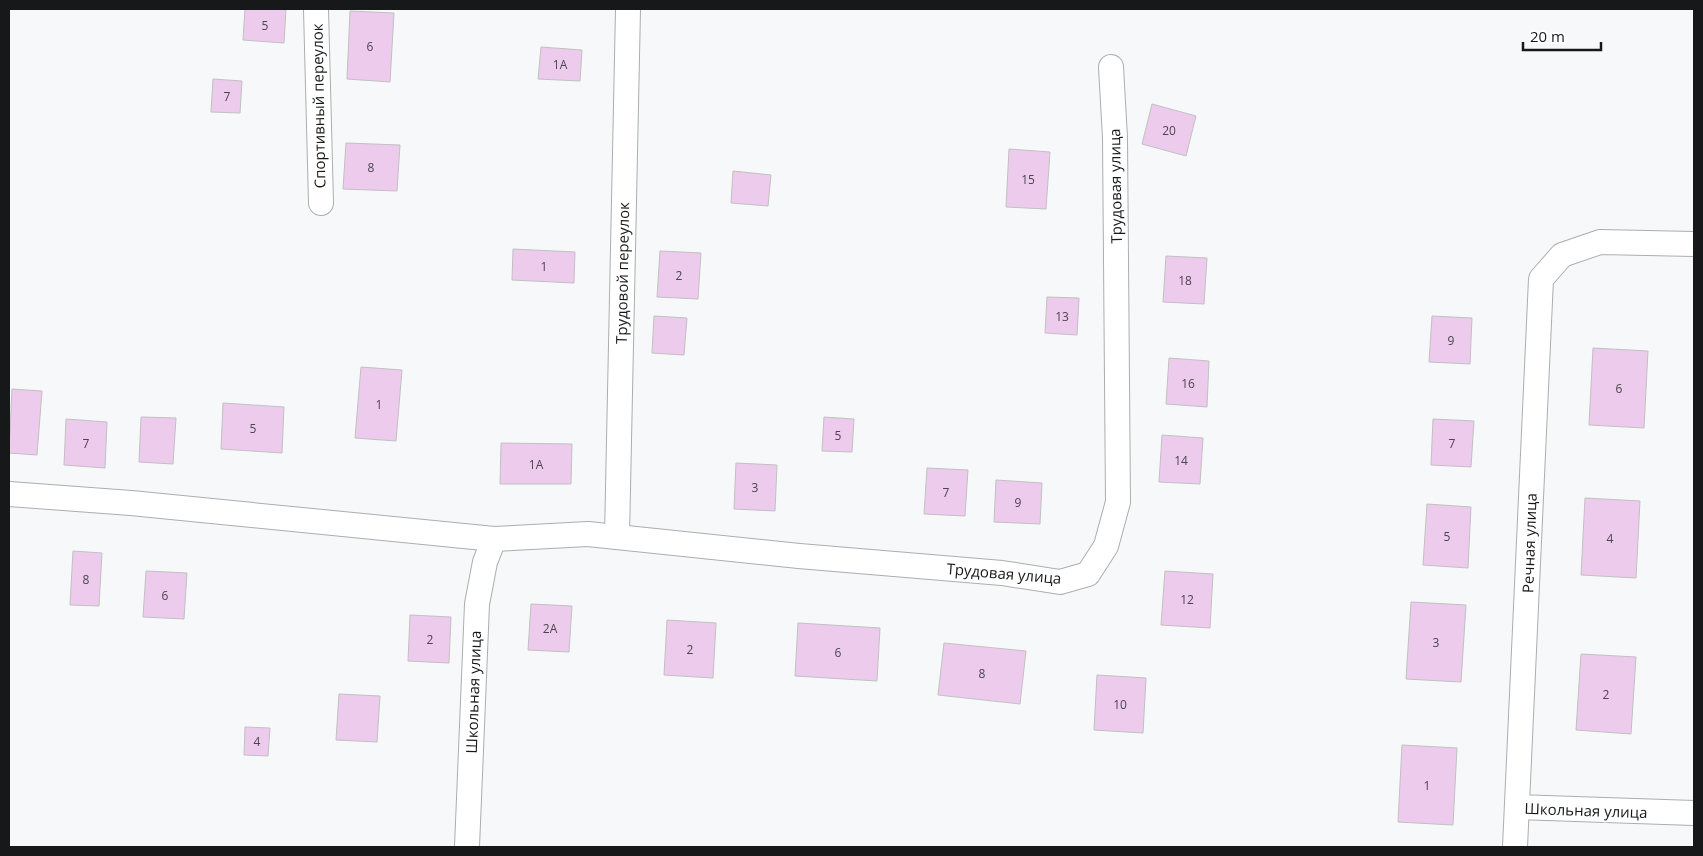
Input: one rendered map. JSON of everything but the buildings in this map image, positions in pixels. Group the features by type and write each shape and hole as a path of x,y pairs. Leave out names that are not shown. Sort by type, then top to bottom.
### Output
{"street":[{"name":"Спортивный переулок","path":"316,9 321,203"},
{"name":"Трудовой переулок","path":"617,537 628,9"},
{"name":"Трудовая улица","path":"9,494 131,503 494,539 588,534 790,555 1002,573 1060,582 1088,574 1106,546 1118,502 1115,138 1111,68"},
{"name":"Речная улица","path":"1518,807 1541,279 1562,255 1600,242 1694,244"},
{"name":"Школьная улица","path":"467,847 477,604 485,562 494,539"},
{"name":"Школьная улица","path":"1515,847 1518,807 1694,813"}]}
